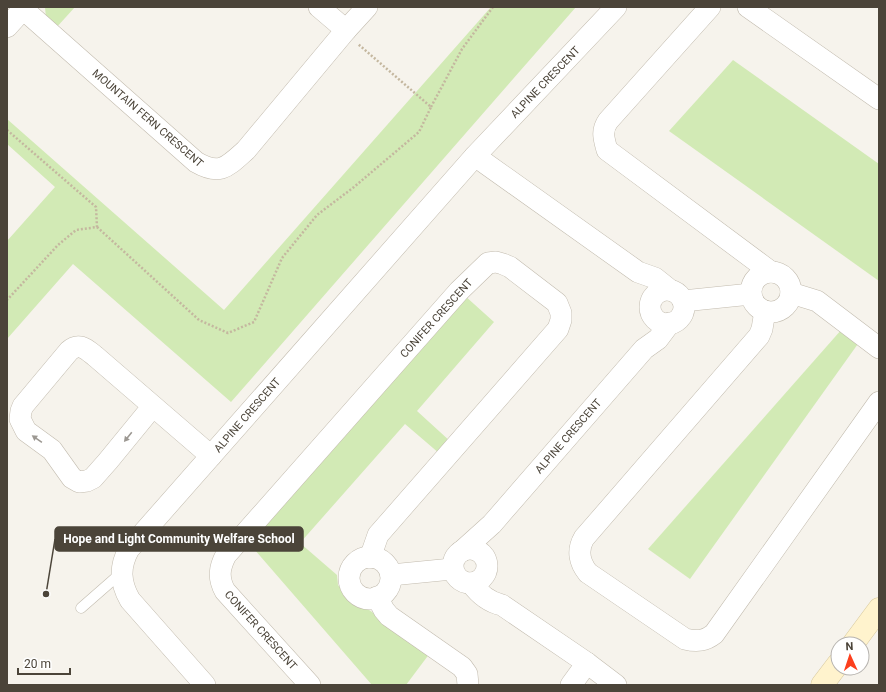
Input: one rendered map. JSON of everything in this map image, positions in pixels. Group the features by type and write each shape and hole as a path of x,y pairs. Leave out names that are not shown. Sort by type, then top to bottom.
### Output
{"street":[{"path":"320,7 346,30"},
{"name":"MOUNTAIN FERN CRESCENT","path":"24,8 196,162 207,168 217,170 226,167 246,150 367,7"},
{"name":"ALPINE CRESCENT","path":"205,685 130,600 125,592 122,573 125,556 129,549 475,156 616,7"},
{"path":"710,7 608,121 604,127 603,134 607,150 770,272"},
{"path":"748,7 879,99"},
{"path":"7,27 24,8"},
{"path":"475,156 638,272 666,305 751,294"},
{"name":"CONIFER CRESCENT","path":"310,685 225,590 220,578 222,563 226,555 459,291 488,263 496,262 510,267 557,303 561,314 558,329 378,535 370,558"},
{"path":"770,272 778,273 784,277 789,284 791,293 789,302 774,312 765,311 755,305 751,294 752,283 760,275 770,272"},
{"path":"791,293 816,302 879,348"},
{"name":"ALPINE CRESCENT","path":"462,551 492,524 644,349 658,339 666,305"},
{"path":"765,311 762,329 759,336 670,436 581,542 579,554 580,561 588,573 685,639 701,641 708,638 714,634 879,402"},
{"path":"153,406 93,478 80,482 72,478 56,454 26,431 20,419 20,411 23,406 69,351 76,346 84,348 90,352 153,406 211,456"},
{"name":"ALPINE CRESCENT","path":"480,571 492,524"},
{"path":"480,571 461,581 457,578 452,569 454,558 462,551 467,549 478,551 480,571 478,593 495,603 502,605 587,663 616,685"},
{"path":"370,558 376,558 386,564 391,575 391,581 386,592 369,599 356,594 352,588 350,574 357,562 370,558"},
{"path":"391,575 452,569"},
{"path":"377,597 389,616 462,667 466,674 468,685"},
{"path":"859,636 879,609"},
{"path":"571,685 587,663"},
{"path":"822,685 830,674"}],"lane":[{"path":"81,608 122,573"}],"path":[{"path":"7,130 96,207 97,228 200,320 228,334 254,322 282,258 317,215 354,187 419,132 462,49 493,7"},
{"path":"346,30 353,39 431,107"},
{"path":"7,300 58,245 76,230 97,228"}],"green space":[{"path":"45,7 75,7 56,28 46,18"},
{"path":"491,7 576,7 231,402 73,264 7,339 7,241 55,187 7,144 7,119 224,310"},
{"path":"733,60 879,164 879,281 669,131"},
{"path":"464,295 494,322 417,411 451,442 440,454 405,424 300,543 337,575 338,585 345,593 430,653 406,685 372,685 248,542"},
{"path":"842,329 860,341 690,579 648,549"}],"place":[{"name":"Hope and Light Community Welfare School","path":"46,594"}]}
